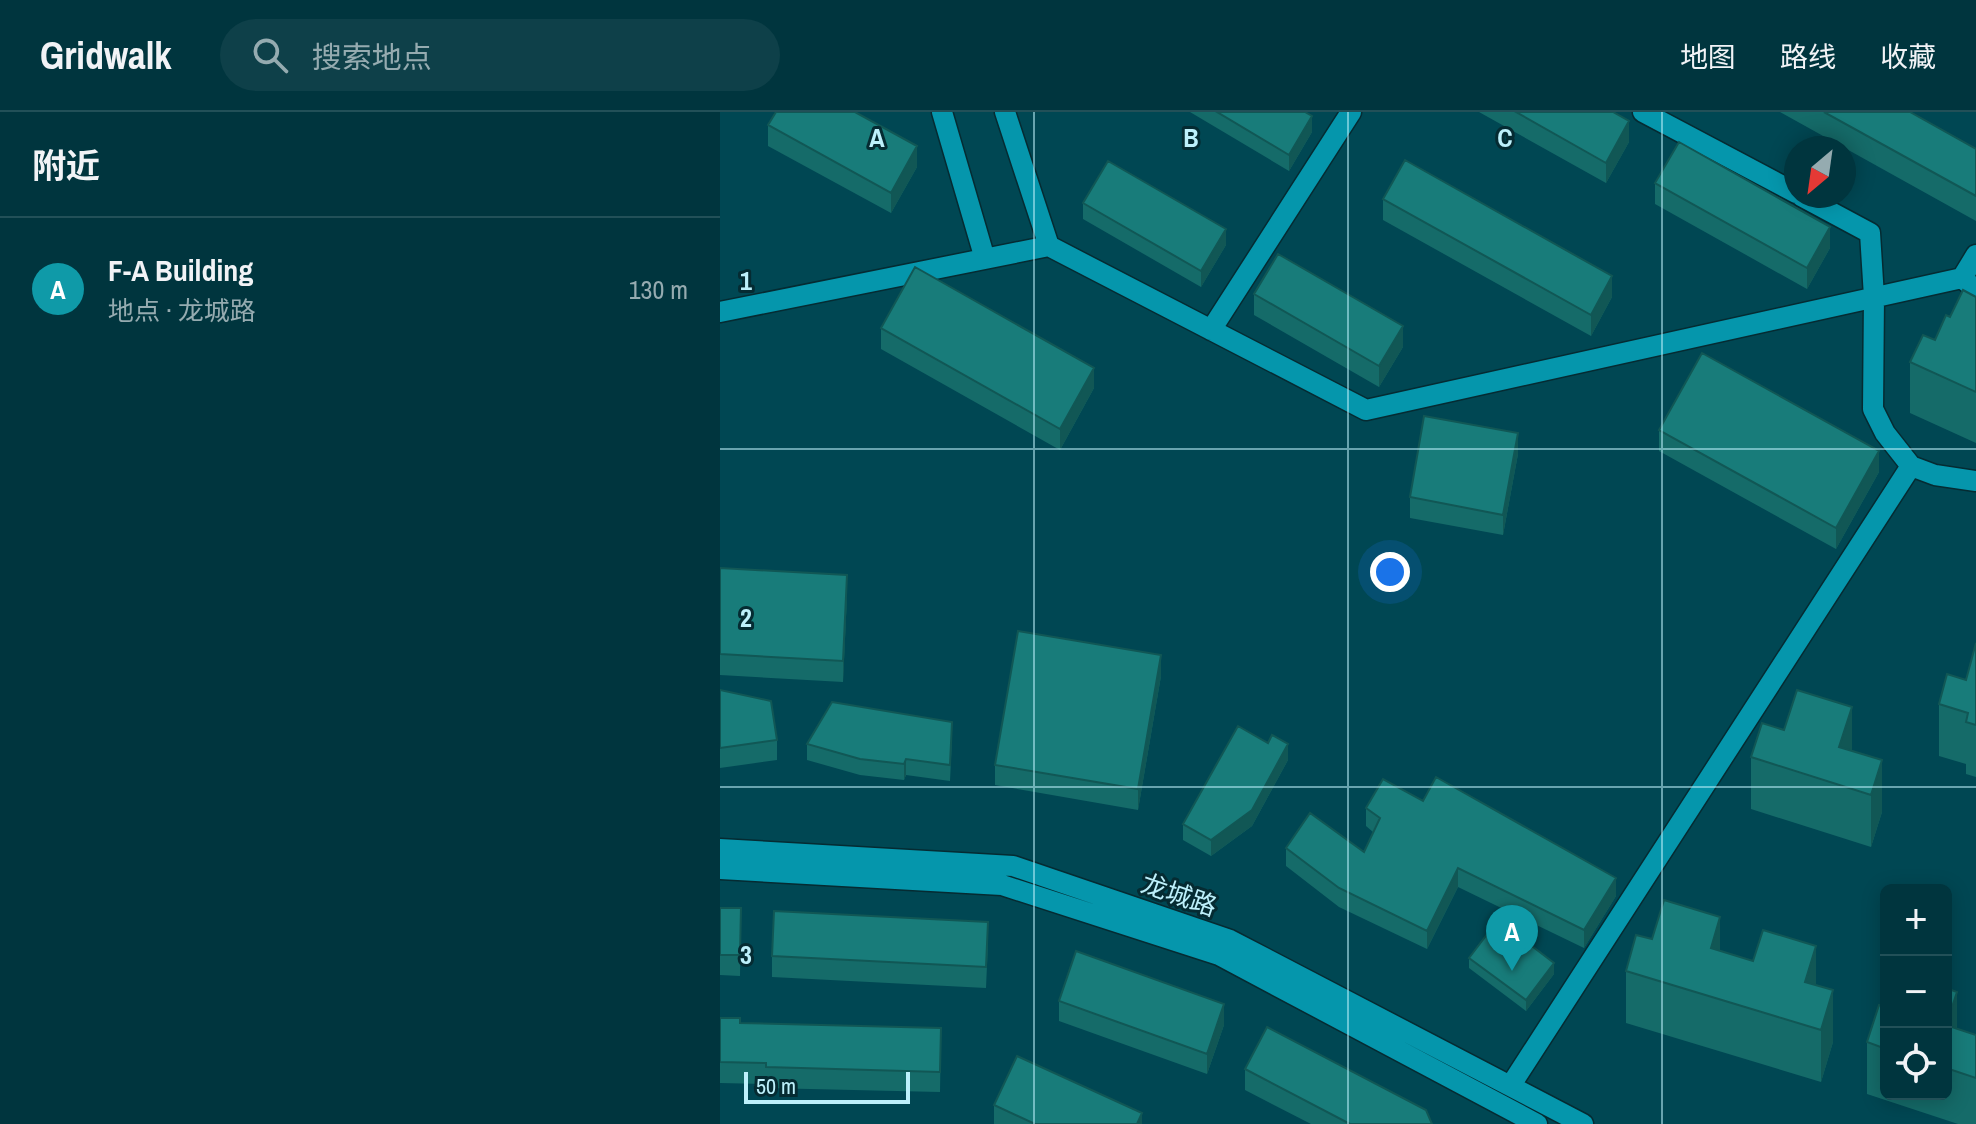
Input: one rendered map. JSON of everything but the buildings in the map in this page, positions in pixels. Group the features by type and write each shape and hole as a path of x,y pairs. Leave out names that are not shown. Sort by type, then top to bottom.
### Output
{"street":[{"path":"942,112 985,259"},
{"path":"1005,112 1049,246"},
{"path":"1211,330 1351,112"},
{"path":"1643,112 1784,187"},
{"path":"1823,208 1870,233 1874,297 1873,409 1885,433 1911,466 1935,475 1976,481"},
{"path":"720,312 1049,246 1366,410 1874,297 1969,284 1976,255"},
{"path":"1511,1085 1911,466"},
{"name":"龙城路","path":"720,849 1013,866 1230,940 1583,1124"},
{"name":"龙城路","path":"720,869 1002,885 1219,955 1537,1124"}],"place":[{"name":"F-A Building","path":"1512,971"}]}
